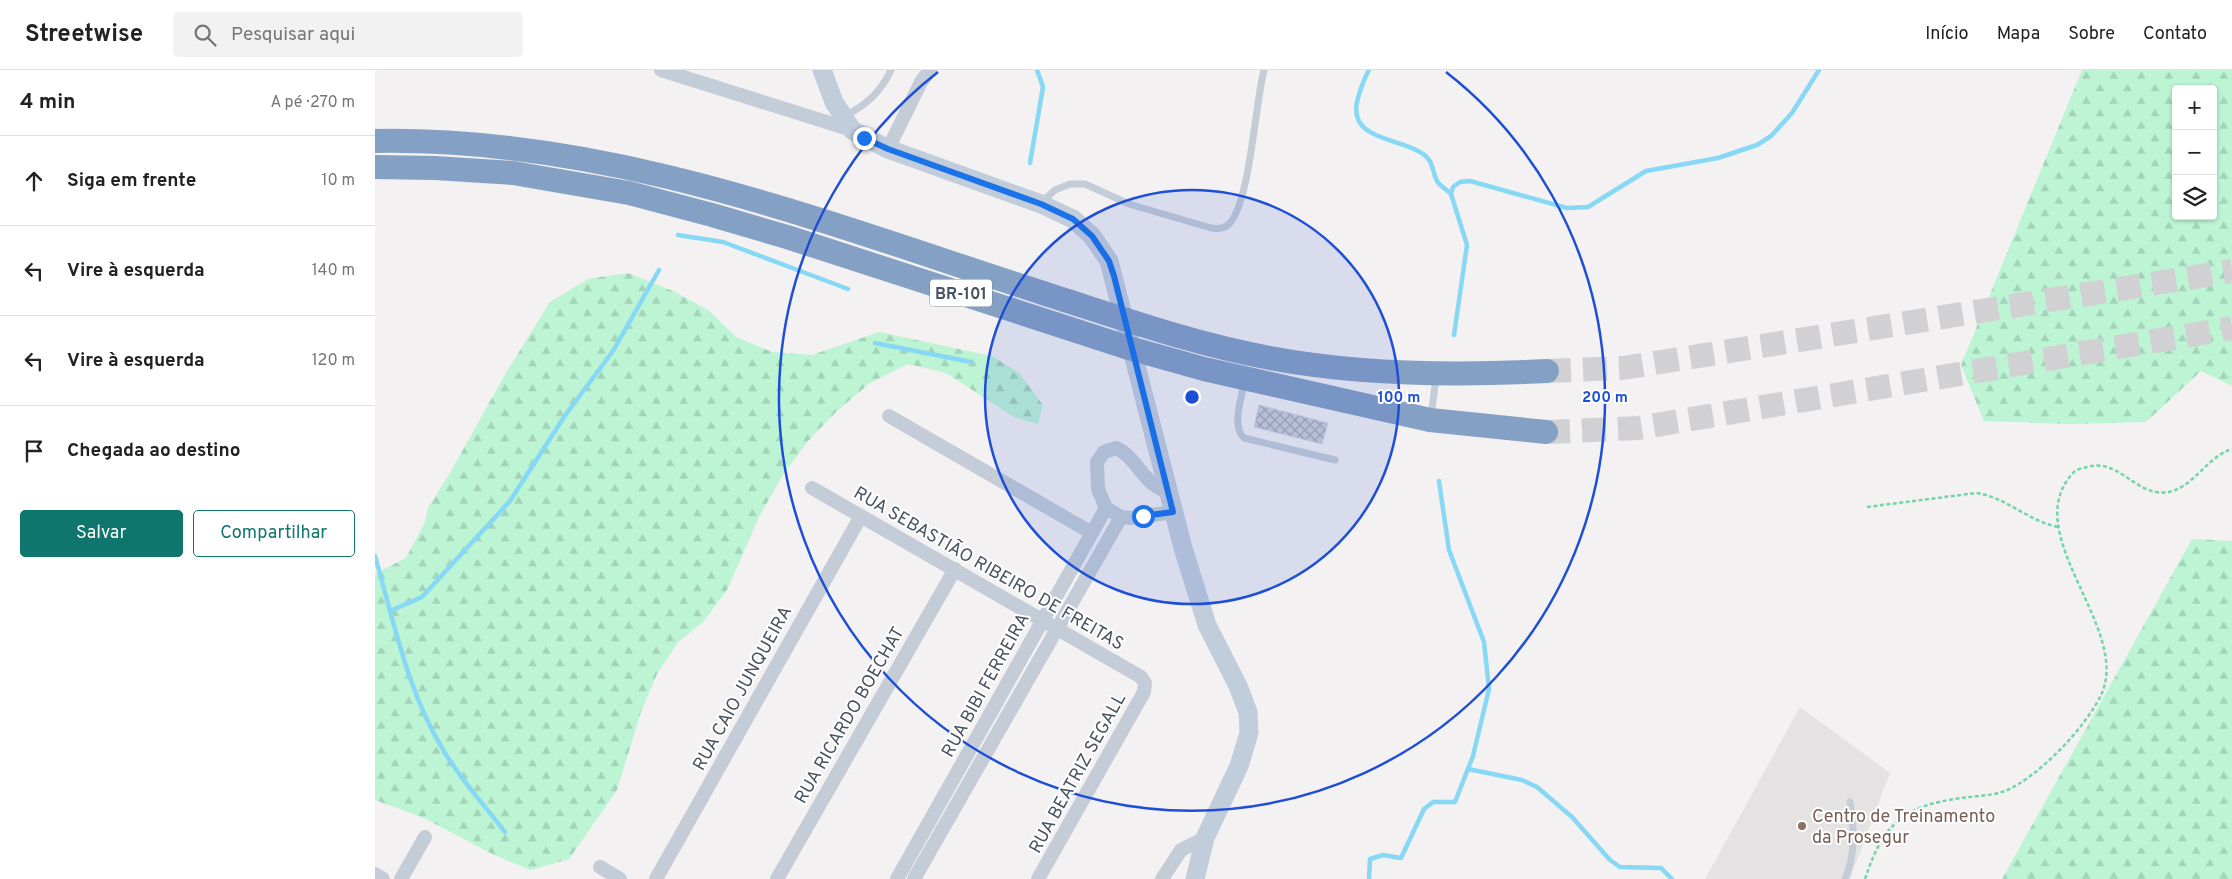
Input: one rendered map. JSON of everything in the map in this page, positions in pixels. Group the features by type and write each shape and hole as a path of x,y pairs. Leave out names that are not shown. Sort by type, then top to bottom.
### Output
{"highway":[{"name":"BR-101","path":"375,142 436,142 515,147 635,168 776,207 1136,323 1269,358 1329,367 1437,374 1547,371"},
{"name":"BR-101","path":"375,167 435,168 513,173 587,184 671,203 787,237 1129,348 1245,380 1430,420 1546,432"}],"street":[{"path":"661,70 847,123 888,149 1041,204 1073,219 1092,236 1109,261 1167,491 1207,625 1238,686 1248,712 1249,733 1239,766 1205,838 1195,879"},
{"path":"822,70 834,102 847,123"},
{"path":"888,149 921,82 929,70"},
{"path":"889,416 1092,533"},
{"path":"1167,491 1156,488 1125,452 1116,448 1104,452 1097,462 1098,489 1106,508 1121,517 1131,518 1173,512"},
{"name":"RUA SEBASTIÃO RIBEIRO DE FREITAS","path":"812,488 1135,672 1145,684"},
{"name":"RUA BIBI FERREIRA","path":"897,879 1106,508"},
{"name":"RUA CAIO JUNQUEIRA","path":"656,879 861,516"},
{"name":"RUA BIBI FERREIRA","path":"914,879 1121,517"},
{"name":"RUA RICARDO BOECHAT","path":"777,879 955,569"},
{"name":"RUA BEATRIZ SEGALL","path":"1038,879 1144,692 1145,684"},
{"path":"401,879 425,837"},
{"path":"1161,879 1181,850 1205,838"},
{"path":"600,867 620,879"},
{"path":"375,874 383,879"}],"lane":[{"path":"847,123 858,109 872,99 883,86 891,70"},
{"path":"1041,204 1055,190 1070,184 1085,184 1129,204 1211,228 1221,229 1229,224 1243,196 1264,70"},
{"path":"1430,420 1437,374"},
{"path":"1245,380 1238,424 1240,433 1245,438 1335,460"},
{"path":"1845,879 1850,866 1855,837 1849,802"}],"path":[{"path":"1865,879 1879,845 1886,833 1901,816 1940,802 2005,791 2023,781 2055,754 2090,714 2102,692 2107,671 2105,649 2072,571 2058,527 2059,506 2064,485 2075,470 2092,466 2111,467 2137,484 2156,492 2178,490 2209,462 2232,449"},
{"path":"1867,507 1976,493 1993,495 2043,524 2058,527"}],"shaded area":[{"name":"Centro de Treinamento da Prosegur","path":"1800,707 1890,773 1850,879 1705,879"}],"green space":[{"path":"2082,70 2232,70 2232,386 2201,371 2146,422 2072,424 1984,421 1961,365"},
{"path":"628,273 673,291 708,310 736,337 772,352 812,355 879,332 992,356 1019,373 1043,405 1038,424 1014,417 946,373 908,364 870,383 837,411 808,441 784,473 759,517 727,590 703,622 678,642 657,674 641,712 617,790 569,859 531,870 494,855 424,818 375,800 375,574 406,558 425,522 428,508 450,473 507,371 550,302 588,279"},
{"path":"2192,539 2232,541 2232,879 2002,879"}],"building":[{"path":"1259,405 1328,423 1322,444 1254,427"}],"waterway":[{"path":"1030,163 1043,87 1037,70"},
{"path":"1369,70 1357,102 1357,115 1361,124 1379,137 1414,149 1426,156 1431,163 1437,181 1451,194"},
{"path":"1454,335 1467,245 1451,194 1453,187 1460,182 1470,181 1567,208 1588,207 1646,171 1718,158 1757,145 1771,136 1792,113 1819,70"},
{"path":"678,235 723,242 848,289"},
{"path":"390,611 422,597 510,501 564,417 613,351 659,270"},
{"path":"875,343 971,362"},
{"path":"1369,879 1370,859 1383,855 1401,858 1424,809 1433,802 1455,802 1473,756 1489,689 1484,642 1449,550 1439,481"},
{"path":"375,556 403,657 421,707 445,753 459,774 505,832"},
{"path":"1468,769 1522,780 1537,787 1572,817 1610,860 1620,867 1661,868 1672,879"}],"tunnel":[{"path":"1547,371 1623,368 2232,271"},
{"path":"1546,432 1638,428 2232,328"}],"place":[{"name":"Centro de Treinamento da Prosegur","path":"1802,826"}],"route":[{"path":"864,138 888,149 1041,204 1073,219 1092,236 1109,261 1114,276 1173,512 1143,516"}]}
